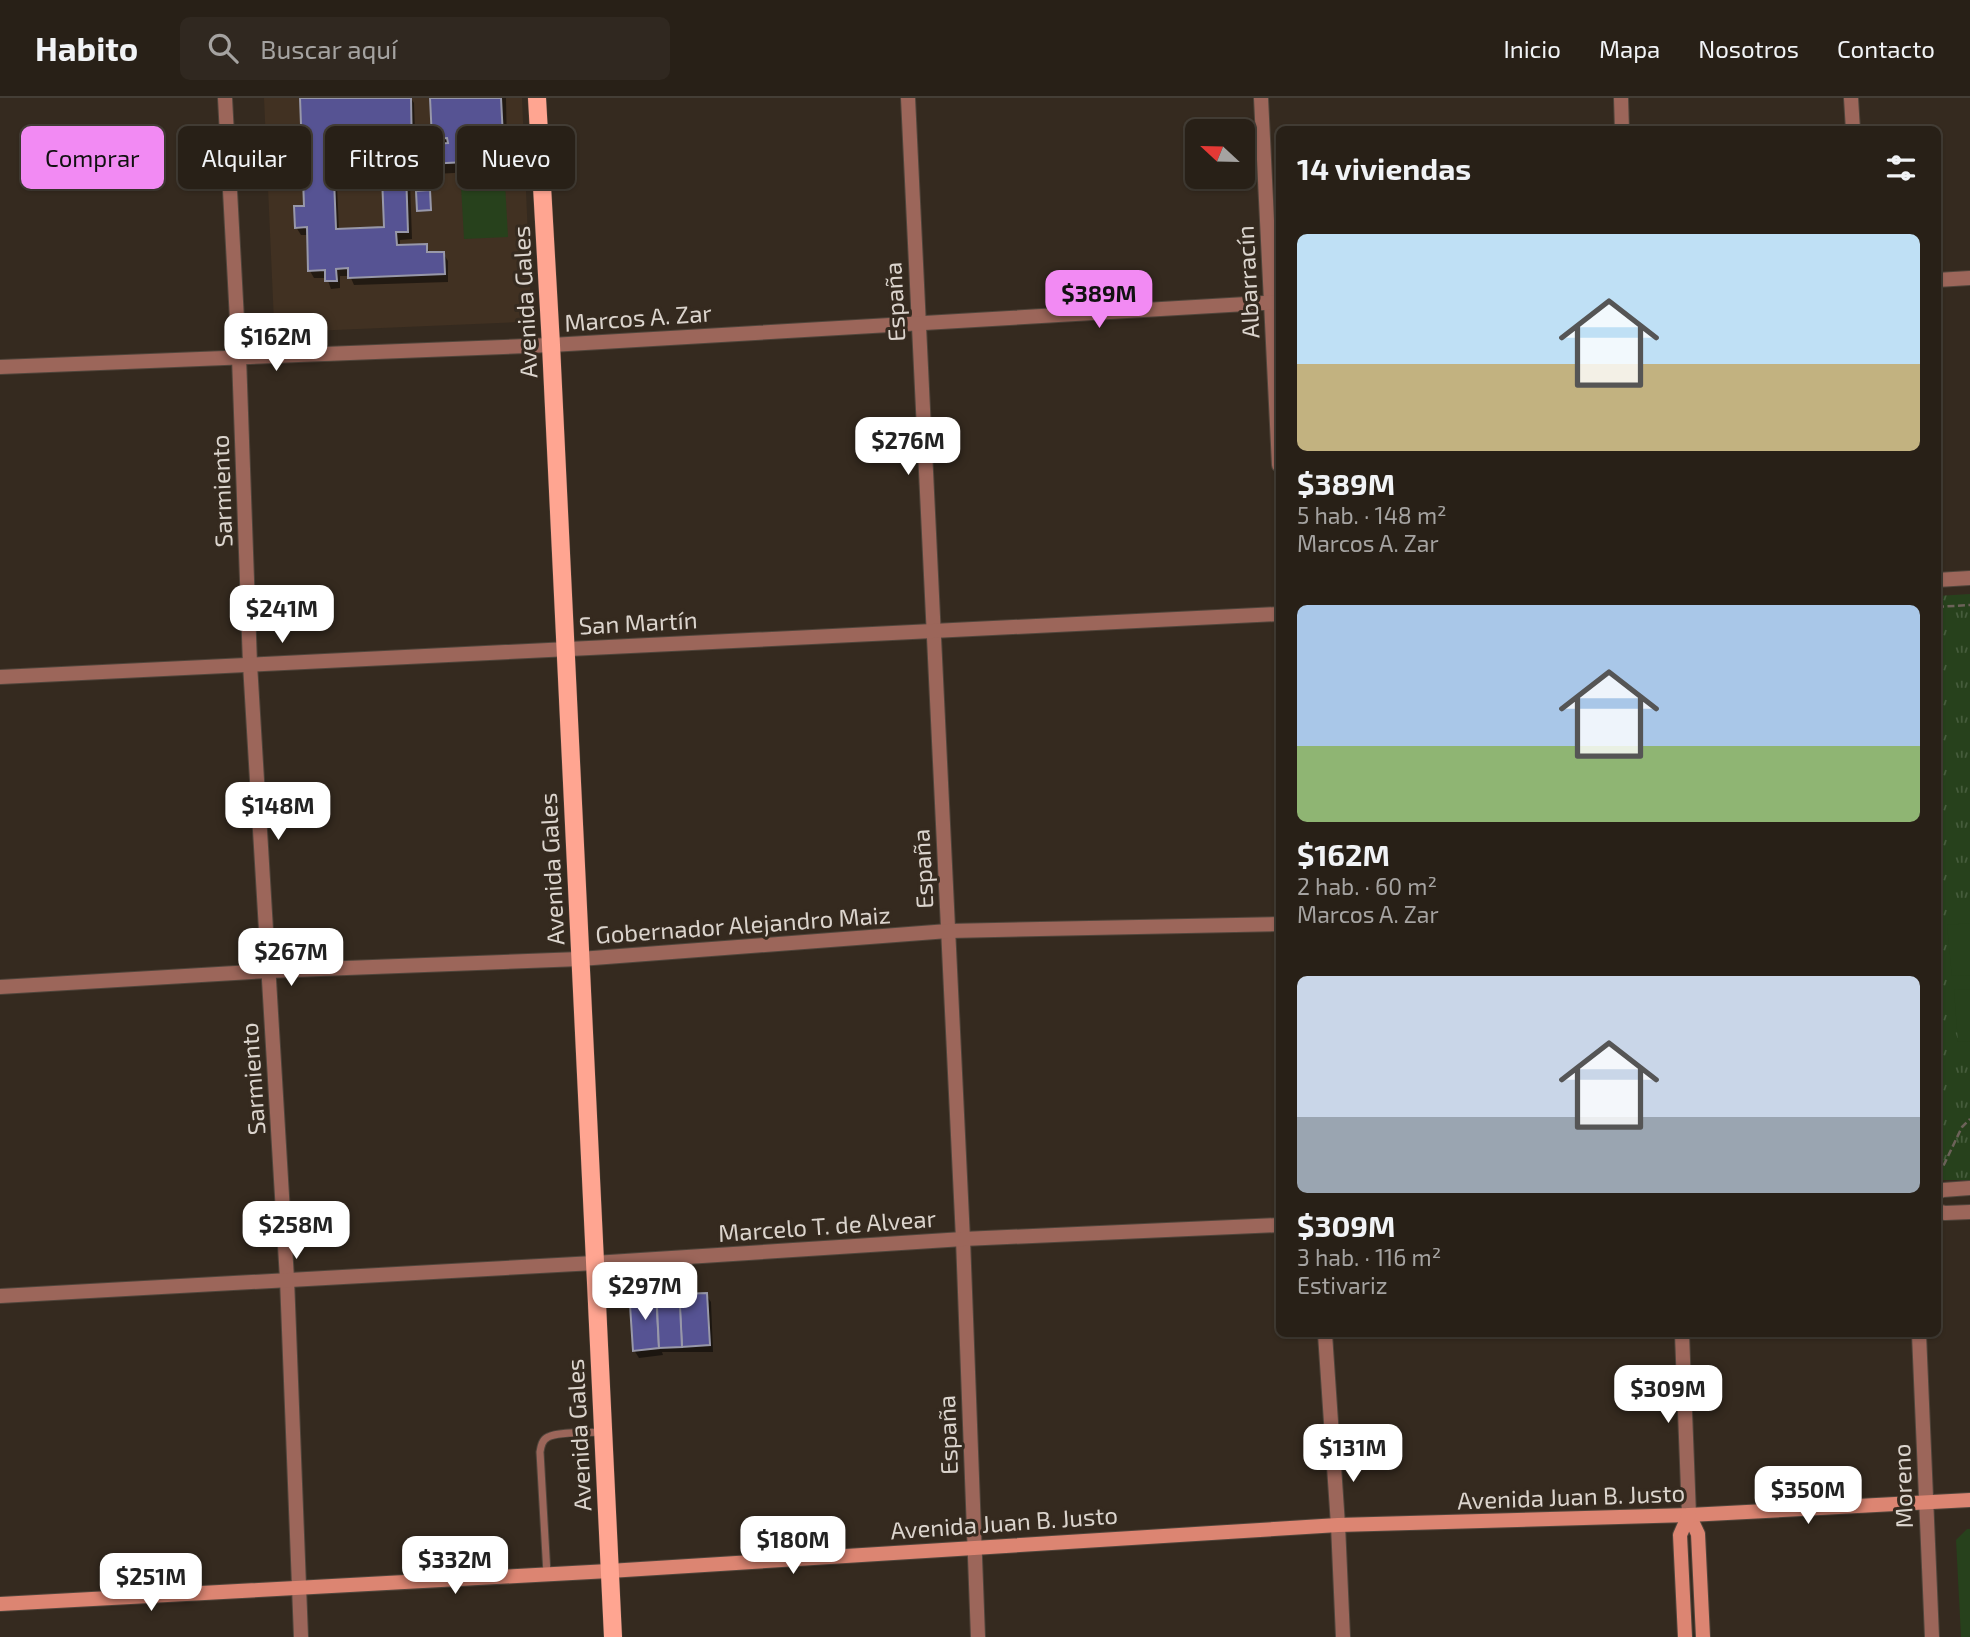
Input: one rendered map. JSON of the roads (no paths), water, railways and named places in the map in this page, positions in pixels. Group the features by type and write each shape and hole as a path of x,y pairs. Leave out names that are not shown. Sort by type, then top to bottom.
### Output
{"main road":[{"name":"Avenida Gales","path":"537,98 612,1637"},
{"name":"Avenida Juan B. Justo","path":"0,1604 609,1571 1338,1525 1689,1515 1970,1500"},
{"path":"1685,1637 1679,1535 1689,1515"},
{"path":"1689,1515 1698,1534 1703,1637"}],"street":[{"name":"Sarmiento","path":"225,98 239,357 250,664 287,1279 302,1637"},
{"name":"España","path":"908,98 963,1239 978,1637"},
{"name":"Albarracín","path":"1261,98 1276,343"},
{"path":"1621,98 1622,126"},
{"path":"1852,98 1853,126"},
{"path":"1941,280 1970,278"},
{"name":"Marcos A. Zar","path":"0,367 551,345 1275,302"},
{"path":"1941,580 1970,578"},
{"name":"San Martín","path":"0,677 1276,614"},
{"name":"Gobernador Alejandro Maiz","path":"0,987 268,971 580,959 948,931 1276,925"},
{"path":"1941,1191 1970,1188"},
{"path":"1941,1212 1970,1212"},
{"name":"Marcelo T. de Alvear","path":"0,1296 594,1263 963,1239 1276,1224"},
{"path":"1325,1337 1343,1637"},
{"path":"1682,1337 1689,1515"},
{"name":"Moreno","path":"1919,1337 1932,1637"}],"lane":[{"path":"547,1574 541,1443 547,1437 555,1435 603,1432"}]}
